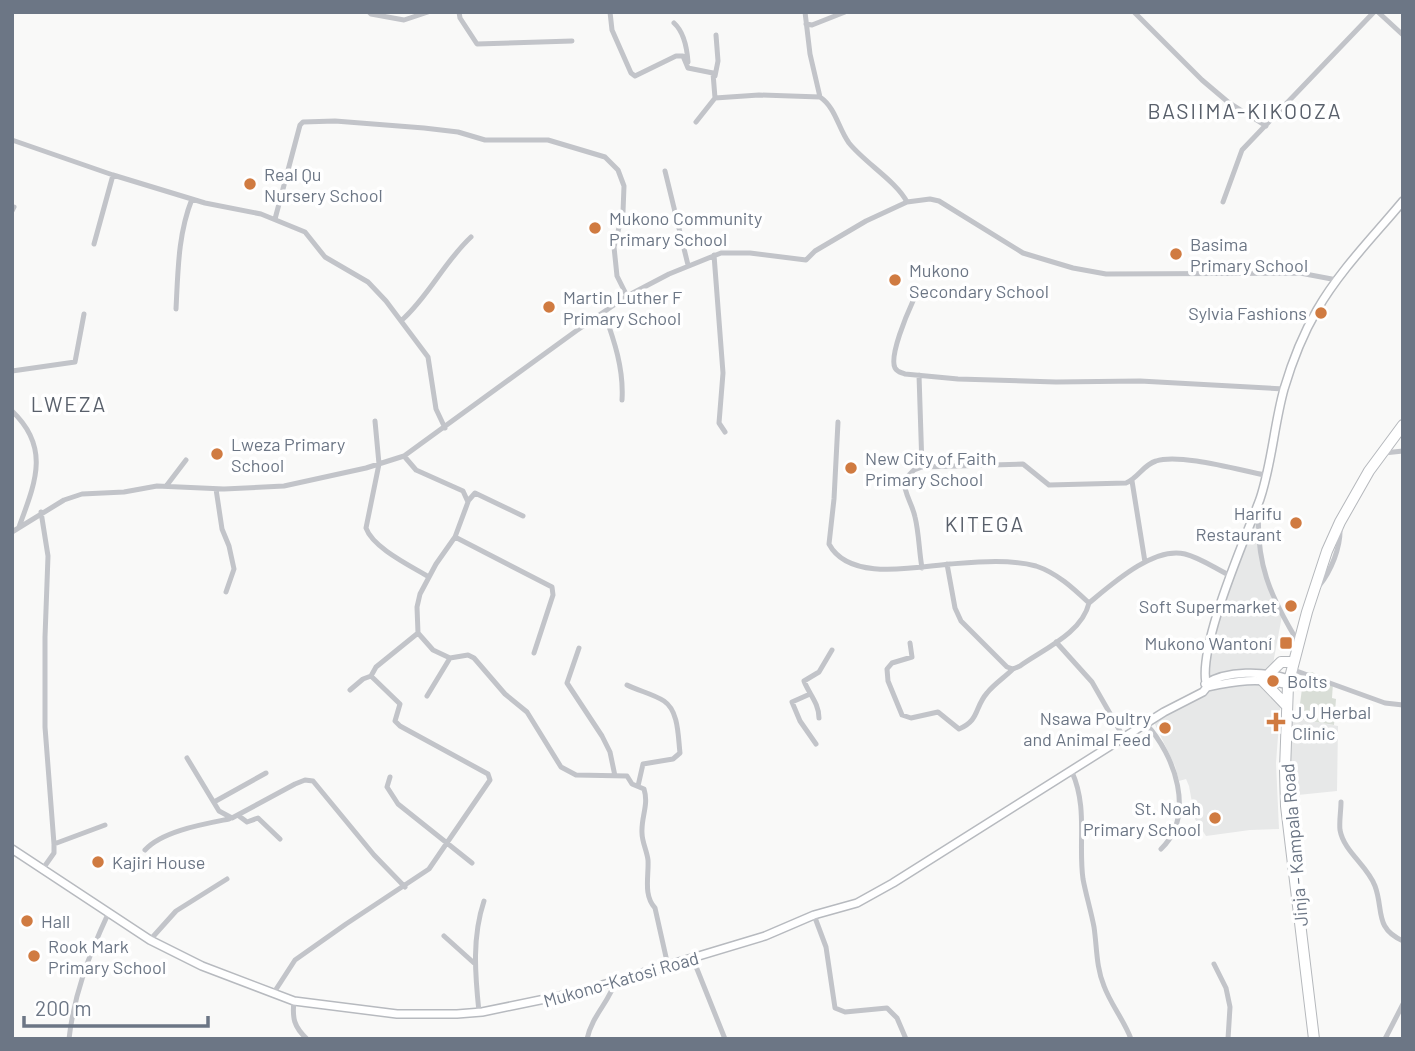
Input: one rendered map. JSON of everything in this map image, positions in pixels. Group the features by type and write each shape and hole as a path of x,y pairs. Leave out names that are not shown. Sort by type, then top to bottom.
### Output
{"highway":[{"name":"Jinja - Kampala Road","path":"1315,1037 1286,806 1286,705 1290,674 1312,594 1340,522 1381,453 1403,425"},
{"path":"1286,705 1266,676 1281,662 1290,674"}],"main road":[{"path":"1205,687 1212,632 1260,497 1284,389 1299,348 1317,310 1337,280 1403,201"},
{"name":"Mukono-Katosi Road","path":"12,849 150,940 202,967 273,994 294,1001 397,1014 479,1012 543,1001 693,959 765,936 814,915 857,903 1205,687 1231,676 1290,674"}],"street":[{"path":"369,12 371,15 404,20 428,12"},
{"path":"459,12 477,44 572,41"},
{"path":"610,12 612,30 633,75 639,76 677,56 683,56 688,68"},
{"path":"805,12 820,97"},
{"path":"806,24 813,25 845,12"},
{"path":"1134,12 1228,102 1266,127"},
{"path":"1223,202 1242,150 1376,12 1403,35"},
{"path":"674,23 680,29 687,49 688,68"},
{"path":"696,122 715,98 718,61 716,35"},
{"path":"688,68 713,73 715,76"},
{"path":"715,98 750,95 820,97 829,103 849,142 879,174 901,192 907,202"},
{"path":"275,219 303,122 335,121 433,129 458,132 485,140 554,141 605,157 616,166 621,175 624,201 614,247 617,276 627,296"},
{"path":"12,140 192,199 275,219 305,232 328,260 368,282 401,320 429,360 436,409 445,428"},
{"path":"665,171 688,265"},
{"path":"94,243 113,175"},
{"path":"176,309 180,242 192,199"},
{"path":"12,532 41,512 82,494 167,485 216,489 296,485 404,456 627,296 688,265 714,255 750,253 806,260 866,221 907,202 935,199 1023,253 1099,273 1300,273 1337,280"},
{"path":"401,320 416,307 446,263 471,237"},
{"path":"714,255 723,373 719,423 726,432"},
{"path":"913,301 901,332 895,368 898,372 1056,382 1140,381 1284,389"},
{"path":"604,312 620,360 622,400"},
{"path":"12,371 75,362 85,314"},
{"path":"919,375 922,467"},
{"path":"12,411 29,429 36,448 35,482 19,527"},
{"path":"375,421 379,464 366,528 377,544 429,577"},
{"path":"838,422 833,510 829,533 832,550 846,560 862,566 884,569 947,564 1015,563 1037,567 1072,586 1089,603"},
{"path":"1381,453 1403,451"},
{"path":"404,456 416,470 463,491 468,502"},
{"path":"922,568 916,519 911,502 904,493 904,480 922,467 1023,464 1049,485 1106,485 1132,481 1146,466 1164,459 1180,459 1265,475"},
{"path":"167,485 186,460"},
{"path":"1132,481 1145,562"},
{"path":"216,489 222,529 229,546 233,569 226,592"},
{"path":"523,516 475,493 468,502 455,537 429,577 417,607 418,633 433,650 450,658 468,655 474,658 489,679 527,712 561,767 569,773 591,777 627,776 632,784 644,789 647,797 642,835 648,859 650,903 655,908 667,966"},
{"path":"1260,497 1258,540 1263,568 1278,608 1298,642"},
{"path":"41,512 48,556 45,637 46,737 54,844 54,853 42,870"},
{"path":"455,537 552,587 553,595 534,653"},
{"path":"910,643 912,657 892,663 887,669 888,681 902,715 911,718 938,712 959,729 969,725 975,718 980,702 988,691 1013,669 1056,642 1084,618 1089,603 1145,562 1175,552 1184,553 1230,576"},
{"path":"947,564 954,608 961,621 1000,663 1013,669"},
{"path":"350,690 371,676 376,667 418,633"},
{"path":"1056,642 1092,682 1124,738"},
{"path":"579,648 568,673 567,683 602,736 610,752 615,776"},
{"path":"819,718 815,700 804,681 820,671 832,650"},
{"path":"428,696 450,658"},
{"path":"1290,674 1385,703 1403,705"},
{"path":"273,994 295,960 429,869 490,780 490,777 400,726 396,721 400,704 371,676"},
{"path":"627,685 664,701 669,706 676,723 680,753 673,759 643,764 638,786"},
{"path":"810,694 792,702 800,721 816,744"},
{"path":"1146,723 1166,751 1178,790 1176,828 1171,839 1161,849"},
{"path":"187,758 223,815 247,822 258,818 280,839"},
{"path":"1072,772 1080,793 1083,816 1083,880 1102,983 1124,1020 1131,1039"},
{"path":"214,802 266,773"},
{"path":"390,777 387,788 398,804 472,863"},
{"path":"145,850 150,844 167,836 236,817 295,784 305,780 313,781 374,855 405,887"},
{"path":"1341,802 1340,829 1346,845 1375,885 1382,924 1391,936 1403,940"},
{"path":"54,844 105,825"},
{"path":"150,940 176,911 227,879"},
{"path":"479,1012 474,963 477,925 484,901"},
{"path":"69,1039 78,989 92,948 108,914"},
{"path":"814,915 826,947 835,1008 845,1012 887,1008 897,1018 906,1039"},
{"path":"444,936 474,963"},
{"path":"693,959 725,1039"},
{"path":"1214,964 1226,988 1230,1007 1228,1039"},
{"path":"587,1039 594,1018 613,989 615,981"},
{"path":"294,1001 294,1022 297,1030 307,1039"},
{"path":"1384,1039 1403,1004"}],"shaded area":[{"path":"1258,507 1259,554 1282,616 1272,669 1255,669 1205,682 1214,629"},
{"path":"1312,672 1333,683 1332,698 1336,699 1334,725 1298,719 1303,681 1306,673"},
{"path":"1235,681 1278,684 1281,697 1276,763 1279,829 1206,836 1195,819 1186,779 1179,781 1175,766 1152,718 1205,690"},
{"path":"1299,711 1299,719 1338,726 1337,791 1288,796 1290,714"}],"place":[{"name":"Real Qu Nursery School","path":"250,184"},
{"name":"Mukono Community Primary School","path":"595,228"},
{"name":"Basima Primary School","path":"1176,254"},
{"name":"Mukono Secondary School","path":"895,280"},
{"name":"Martin Luther F Primary School","path":"549,307"},
{"name":"Sylvia Fashions","path":"1321,313"},
{"name":"Lweza Primary School","path":"217,454"},
{"name":"New City of Faith Primary School","path":"851,468"},
{"name":"Harifu Restaurant","path":"1296,523"},
{"name":"Soft Supermarket","path":"1291,606"},
{"name":"Mukono Wantoní","path":"1286,643"},
{"name":"Bolts","path":"1273,681"},
{"name":"J J Herbal Clinic","path":"1276,722"},
{"name":"Nsawa Poultry and Animal Feed","path":"1165,728"},
{"name":"St. Noah Primary School","path":"1215,818"},
{"name":"Kajiri House","path":"98,862"},
{"name":"Hall","path":"27,921"},
{"name":"Rook Mark Primary School","path":"34,956"}],"district":[{"name":"BASIIMA-KIKOOZA","path":"1245,110"},
{"name":"LWEZA","path":"69,403"},
{"name":"KITEGA","path":"985,523"}]}
